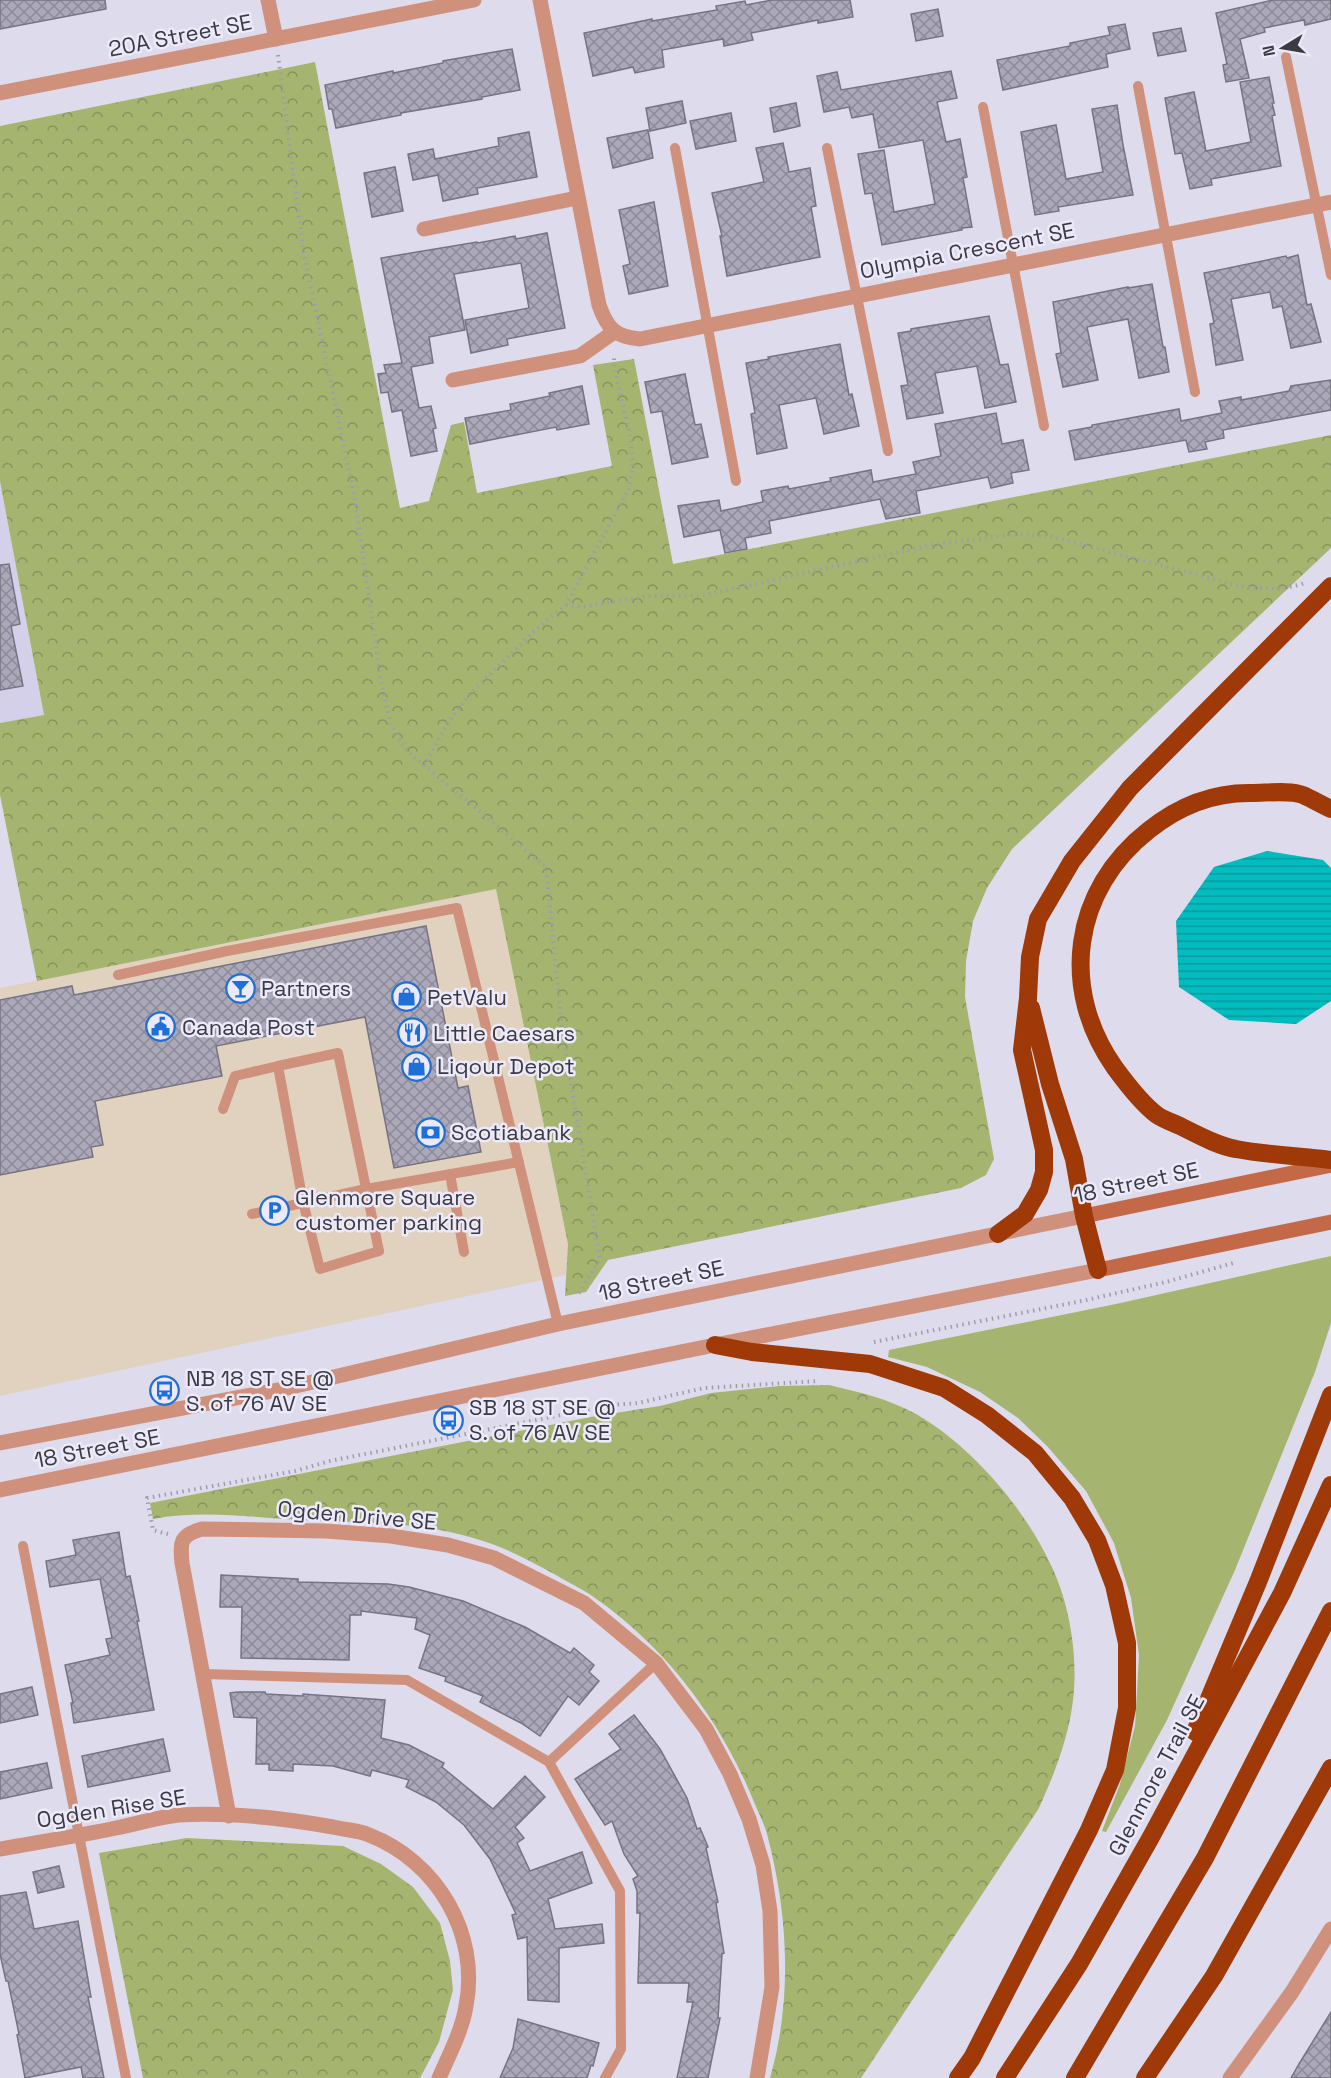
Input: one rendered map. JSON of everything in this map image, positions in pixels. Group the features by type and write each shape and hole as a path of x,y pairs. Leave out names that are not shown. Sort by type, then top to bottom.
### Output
{"highway":[{"path":"998,1234 1025,1214 1039,1190 1044,1172 1044,1150 1022,1050 1029,998 1030,957 1038,919 1072,861 1130,788 1331,586"},
{"path":"1331,810 1300,794 1235,793 1198,801 1169,814 1138,838 1115,862 1100,888 1087,919 1081,946 1080,978 1089,1021 1108,1057 1126,1083 1157,1115 1197,1135 1234,1149 1331,1160"},
{"path":"1029,998 1050,1084 1074,1159 1084,1216 1098,1270"},
{"path":"715,1345 752,1352 870,1364 944,1388 987,1415 1035,1453 1077,1506 1097,1540 1114,1585 1127,1643 1127,1708 1115,1770 1089,1830 972,2058 958,2078"},
{"path":"1151,1838 1262,1572 1331,1395"},
{"name":"Glenmore Trail SE","path":"1005,2078 1079,1964 1151,1838 1282,1593 1331,1485"},
{"path":"1075,2078 1205,1858 1331,1611"},
{"path":"1319,1787 1331,1754"},
{"path":"1145,2078 1214,1976 1331,1768"}],"main road":[{"name":"18 Street SE","path":"1084,1216 1331,1165"},
{"name":"18 Street SE","path":"1098,1270 1329,1222"}],"street":[{"path":"268,0 276,39"},
{"name":"20A Street SE","path":"0,93 474,0"},
{"path":"453,380 580,356 614,332 604,319 599,305 540,0"},
{"path":"424,229 578,198"},
{"name":"Olympia Crescent SE","path":"614,332 625,338 640,339 1324,203"},
{"name":"18 Street SE","path":"0,1443 283,1389 558,1324 1084,1216"},
{"name":"18 Street SE","path":"0,1490 1098,1270"},
{"path":"0,1433 46,1434"},
{"name":"Ogden Drive SE","path":"184,1538 190,1532 202,1529 326,1531 391,1536 448,1545 494,1558 584,1603 656,1663 706,1729 730,1774 749,1819 763,1865 770,1911 772,1987 757,2078"},
{"path":"184,1538 180,1547 182,1563 229,1816"},
{"name":"Ogden Rise SE","path":"0,1849 177,1815 229,1816 302,1822 366,1834 387,1843 423,1869 438,1886 450,1905 465,1945 469,1985 462,2025 439,2078"},
{"path":"1230,2078 1292,1992 1331,1929"}],"lane":[{"path":"1286,57 1324,203 1331,274"},
{"path":"1138,86 1195,392"},
{"path":"983,107 1044,426"},
{"path":"675,148 736,481"},
{"path":"827,148 888,451"},
{"path":"118,975 227,951 457,908 558,1324"},
{"path":"224,1109 235,1076 278,1066 338,1053 379,1251 320,1269 303,1202 278,1066"},
{"path":"252,1214 366,1189 519,1162"},
{"path":"450,1174 464,1252"},
{"path":"23,1546 126,2078"},
{"path":"549,1762 656,1663"},
{"path":"203,1674 407,1680 549,1762 620,1891 621,2049 605,2078"}],"path":[{"path":"276,39 303,249 355,499 381,681 391,724 402,744 424,766 546,867 562,1028 600,1259 577,1296"},
{"path":"424,766 447,725 468,696 536,630 566,605 629,489 633,463 629,431 614,366 614,332"},
{"path":"566,605 582,607 647,596 705,594 936,544 1020,534 1050,536 1239,586 1262,590 1294,586 1310,581"},
{"path":"874,1342 1077,1302 1166,1282 1242,1261"},
{"path":"184,1538 153,1530 147,1498 295,1471 330,1461 430,1440 611,1405 638,1403 704,1388 828,1380"}],"shaded area":[{"path":"0,481 44,715 0,723"},
{"path":"496,889 568,1244 566,1275 0,1396 0,988"}],"green space":[{"path":"315,62 400,508 429,501 451,425 464,422 477,493 612,466 593,365 634,359 673,564 1331,435 1331,548 1012,849 987,888 973,921 966,961 965,997 994,1159 986,1175 961,1188 608,1260 586,1292 565,1296 568,1244 496,889 37,981 0,795 0,723 44,715 0,481 0,126"},
{"path":"1331,1256 1331,1323 1315,1372 1235,1570 1167,1720 1106,1832 1102,1831 1120,1784 1135,1726 1139,1655 1131,1598 1114,1543 1086,1491 1047,1446 1018,1418 980,1392 927,1367 888,1357 889,1350 1116,1304"},
{"path":"829,1385 885,1400 916,1414 956,1442 993,1478 1038,1540 1056,1575 1070,1624 1074,1657 1074,1690 1070,1721 1062,1750 1039,1808 861,2078 770,2078 782,2018 785,1956 780,1894 767,1834 726,1743 689,1688 645,1639 581,1589 511,1552 461,1534 392,1524 226,1515 189,1515 153,1519 150,1503 596,1416 660,1406 711,1393 779,1386"},
{"path":"187,1838 343,1846 381,1864 413,1887 440,1923 450,1961 453,1990 439,2042 420,2078 143,2078 99,1853"}],"water":[{"path":"1267,851 1323,860 1331,868 1331,1001 1296,1024 1229,1020 1179,987 1176,921 1214,867"}],"building":[{"path":"0,0 105,0 106,9 0,29"},
{"path":"772,0 850,0 853,17 818,23 818,20 751,33 753,40 724,46 723,39 662,50 664,67 635,73 633,67 593,76 584,33 652,19 652,21 717,10 716,6 745,1 746,5"},
{"path":"1273,0 1331,0 1331,19 1305,25 1304,20 1264,28 1265,32 1240,39 1249,78 1226,82 1223,65 1227,64 1216,13"},
{"path":"938,9 943,36 916,41 911,14"},
{"path":"1125,24 1130,49 1106,54 1108,67 1003,90 997,60 1070,46 1070,43 1110,35 1108,27"},
{"path":"1181,28 1186,51 1158,56 1153,33"},
{"path":"512,49 520,90 336,128 332,109 329,109 325,85"},
{"path":"951,71 957,98 937,102 946,142 960,139 967,177 963,178 972,227 882,245 872,193 865,194 858,154 884,150 894,212 935,204 923,140 879,148 873,114 852,118 849,107 824,112 817,76 837,72 841,90"},
{"path":"1269,77 1275,115 1272,116 1281,166 1211,179 1212,185 1190,189 1182,153 1175,154 1165,98 1194,92 1206,151 1251,142 1240,82"},
{"path":"682,101 686,123 650,131 646,108"},
{"path":"796,103 800,126 774,132 770,108"},
{"path":"1117,105 1133,195 1058,207 1059,211 1035,215 1021,132 1056,125 1066,179 1103,172 1092,109"},
{"path":"731,113 736,141 696,149 690,121"},
{"path":"648,130 653,158 613,168 607,138"},
{"path":"529,132 537,177 477,188 478,194 443,201 438,175 413,180 408,154 433,149 435,159 499,146 498,138"},
{"path":"783,143 789,172 810,168 816,206 811,207 820,257 727,276 720,236 722,236 712,193 764,182 756,148"},
{"path":"395,167 403,211 372,217 364,173"},
{"path":"654,202 668,286 629,294 623,266 630,264 619,210"},
{"path":"547,233 565,328 507,339 508,345 471,353 465,320 529,308 521,263 454,274 465,330 429,337 433,363 411,367 419,408 431,406 436,428 433,429 437,451 411,456 402,410 392,412 388,392 381,393 378,374 386,373 384,365 402,363 381,258"},
{"path":"1298,255 1307,305 1311,304 1321,342 1291,348 1282,306 1273,308 1270,292 1231,299 1243,360 1216,365 1210,324 1214,323 1204,273"},
{"path":"1152,284 1169,372 1139,378 1128,319 1087,327 1098,380 1063,387 1056,354 1061,353 1053,302"},
{"path":"989,316 1000,365 1008,364 1016,402 985,408 977,366 935,373 943,413 907,419 901,386 908,385 898,333"},
{"path":"840,344 849,395 852,394 859,426 824,434 816,398 779,405 787,448 757,454 751,414 755,413 746,363"},
{"path":"685,374 695,425 701,424 708,457 672,464 662,411 651,413 645,382"},
{"path":"1331,380 1331,410 1223,430 1224,438 1205,442 1207,449 1189,452 1186,440 1075,460 1069,431 1179,409 1181,421 1222,413 1219,401 1241,397 1241,400 1289,391 1291,386"},
{"path":"582,386 589,424 557,430 556,427 470,444 465,418 511,410 510,404 550,396 549,393"},
{"path":"996,413 1002,444 1023,440 1029,470 1011,473 1013,483 991,488 988,477 916,491 920,513 886,519 880,499 769,521 771,533 745,538 747,549 725,553 720,530 684,537 678,506 719,500 721,511 763,502 761,491 788,486 789,489 831,481 830,478 871,470 873,482 916,474 913,462 941,456 935,424"},
{"path":"9,564 20,624 11,626 23,686 0,690 0,565"},
{"path":"426,926 458,1088 468,1086 481,1152 394,1168 365,1017 216,1046 222,1076 95,1101 103,1145 91,1147 93,1157 0,1175 0,1000 72,986 74,995"},
{"path":"119,1532 126,1577 130,1576 139,1621 137,1621 154,1710 74,1723 71,1703 73,1703 65,1665 110,1655 106,1639 112,1638 100,1579 50,1587 46,1561 76,1555 73,1540"},
{"path":"221,1575 298,1579 298,1582 388,1584 463,1601 525,1627 570,1653 574,1648 594,1665 589,1672 599,1681 579,1705 568,1696 540,1736 521,1723 480,1702 483,1696 445,1681 446,1677 419,1668 430,1635 415,1629 417,1618 361,1611 361,1615 350,1615 349,1660 241,1658 242,1607 220,1607"},
{"path":"32,1687 38,1715 0,1723 0,1694"},
{"path":"230,1693 385,1700 381,1738 409,1745 444,1763 442,1767 493,1809 525,1776 545,1797 515,1827 524,1838 517,1843 530,1871 582,1852 592,1883 548,1899 555,1929 602,1924 604,1943 559,1948 559,2002 528,2000 527,1937 518,1939 512,1915 516,1914 490,1859 464,1825 436,1802 406,1787 409,1780 372,1770 370,1776 333,1766 293,1764 293,1771 269,1770 269,1764 256,1764 257,1718 234,1717"},
{"path":"634,1715 660,1749 687,1798 697,1829 700,1828 708,1847 706,1848 718,1902 716,1903 724,1953 722,1954 718,2018 720,2018 708,2078 677,2078 693,2002 687,2002 689,1983 638,1983 640,1913 637,1913 637,1891 633,1879 638,1876 624,1854 612,1821 605,1825 575,1779 621,1749 609,1734"},
{"path":"163,1739 170,1771 88,1787 82,1756"},
{"path":"47,1763 52,1788 0,1799 0,1772"},
{"path":"59,1866 64,1887 38,1893 33,1872"},
{"path":"26,1892 34,1929 78,1921 91,1997 88,1997 104,2078 83,2078 81,2067 25,2078 17,2035 19,2034 0,1954 0,1896"},
{"path":"1331,2012 1331,2078 1291,2078 1299,2064"},
{"path":"518,2019 599,2043 587,2078 500,2078 513,2048"}],"place":[{"name":"Partners","path":"240,988"},
{"name":"PetValu","path":"406,997"},
{"name":"Canada Post","path":"161,1027"},
{"name":"Little Caesars","path":"412,1033"},
{"name":"Liqour Depot","path":"416,1066"},
{"name":"Scotiabank","path":"430,1132"},
{"name":"Glenmore Square customer parking","path":"274,1210"},
{"name":"NB 18 ST SE @ S. of 76 AV SE","path":"165,1391"},
{"name":"SB 18 ST SE @ S. of 76 AV SE","path":"448,1420"}]}
